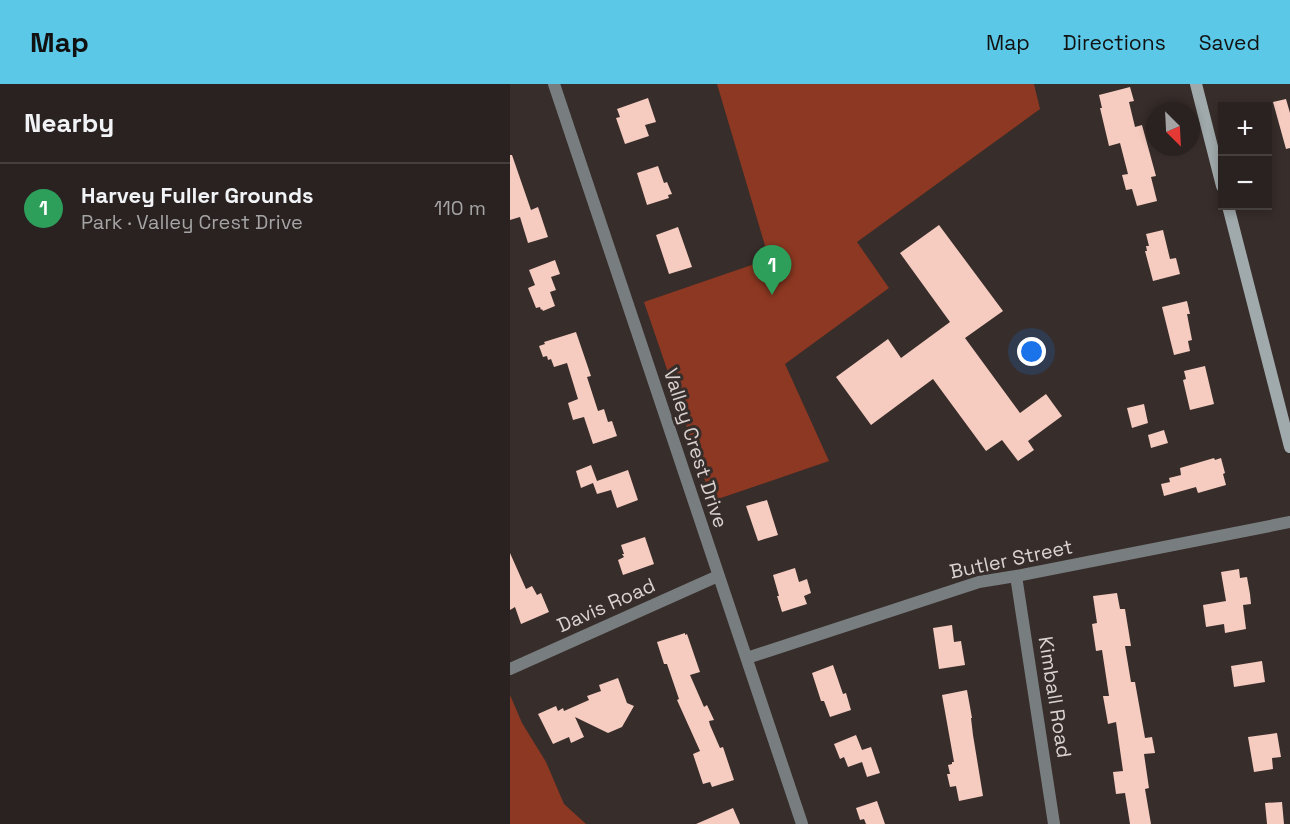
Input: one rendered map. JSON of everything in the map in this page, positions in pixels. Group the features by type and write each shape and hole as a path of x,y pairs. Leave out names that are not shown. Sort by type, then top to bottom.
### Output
{"main road":[{"path":"1196,84 1218,170"},
{"path":"1229,210 1290,447"}],"street":[{"name":"Valley Crest Drive","path":"554,84 802,824"},
{"name":"Butler Street","path":"747,658 980,582 1290,522"},
{"name":"Davis Road","path":"510,669 718,576"},
{"name":"Kimball Road","path":"1016,576 1054,824"}],"shaded area":[{"path":"717,84 1034,84 1040,109 857,242 889,288 785,364 829,461 712,501 644,302 769,259"},
{"path":"510,695 522,723 546,762 564,804 586,824 510,824"}],"building":[{"path":"1130,87 1134,101 1129,102 1135,127 1142,125 1146,140 1146,156 1151,156 1156,176 1151,177 1157,201 1137,206 1132,189 1126,190 1122,175 1128,174 1120,143 1109,146 1099,95"},
{"path":"648,98 656,122 645,125 649,136 625,144 616,118 620,117 617,109"},
{"path":"1286,99 1290,113 1290,148 1286,149 1273,102"},
{"path":"510,155 512,155 531,210 538,207 548,237 528,243 520,217 510,220"},
{"path":"658,166 664,183 667,182 672,194 668,195 669,198 647,205 637,173"},
{"path":"939,225 1003,311 965,338 1020,413 1046,394 1062,416 1028,441 1034,450 1018,461 1002,440 986,451 933,379 871,425 836,377 888,339 901,358 950,322 900,253"},
{"path":"678,227 692,267 669,274 656,235"},
{"path":"1163,230 1170,259 1176,258 1180,274 1153,281 1145,251 1147,251 1146,246 1149,246 1146,234"},
{"path":"555,260 560,274 551,277 556,290 550,292 555,306 543,311 540,307 536,308 528,288 535,285 529,270"},
{"path":"1187,301 1192,340 1188,341 1190,351 1174,355 1162,307"},
{"path":"576,332 591,376 587,377 598,411 604,409 608,422 612,421 617,436 593,444 584,417 573,420 568,403 578,399 567,363 554,367 551,359 548,360 547,356 543,357 539,346 545,344 544,342"},
{"path":"1205,366 1214,404 1190,410 1183,380 1186,379 1184,371"},
{"path":"1144,404 1148,423 1132,428 1127,408"},
{"path":"1164,430 1168,443 1151,448 1148,435"},
{"path":"1214,458 1215,460 1221,458 1226,485 1198,493 1196,487 1164,496 1161,484 1170,482 1169,478 1181,475 1180,468"},
{"path":"591,465 597,481 628,470 638,500 617,508 611,490 597,494 593,483 581,488 576,471"},
{"path":"767,500 778,535 758,541 746,506"},
{"path":"645,537 654,564 623,575 618,560 624,557 621,545"},
{"path":"510,553 526,589 532,586 537,595 541,593 549,612 521,624 515,607 510,610"},
{"path":"795,568 799,582 807,579 811,593 804,596 807,604 782,612 773,575"},
{"path":"1239,569 1240,578 1247,577 1250,594 1251,604 1243,605 1246,629 1225,633 1224,624 1206,627 1203,605 1226,601 1221,572"},
{"path":"1117,593 1120,609 1125,609 1131,646 1125,646 1131,682 1135,682 1145,738 1152,737 1155,753 1144,754 1149,788 1145,789 1151,824 1130,824 1125,793 1116,794 1113,772 1123,771 1116,722 1108,724 1103,696 1109,696 1102,650 1096,651 1092,624 1097,623 1093,596"},
{"path":"952,625 954,642 961,641 965,665 939,669 933,628"},
{"path":"685,633 700,672 690,675 704,707 707,705 714,720 709,721 710,725 720,748 723,747 734,780 712,787 710,782 703,784 693,754 700,751 677,700 679,699 667,664 664,664 657,642"},
{"path":"1262,661 1265,682 1234,687 1231,666"},
{"path":"833,665 851,710 830,717 824,701 821,701 812,673"},
{"path":"618,678 627,703 634,706 622,727 608,733 575,717 584,737 571,743 569,737 553,744 538,714 556,706 558,711 563,708 564,711 589,700 587,696 601,691 599,685"},
{"path":"967,690 983,796 959,801 956,786 950,787 947,774 950,774 948,765 954,762 942,695"},
{"path":"1277,733 1281,757 1272,758 1273,769 1254,772 1248,737"},
{"path":"856,735 862,750 871,747 880,773 867,777 862,762 848,767 844,757 840,759 834,744"},
{"path":"877,801 885,824 866,824 864,819 860,820 856,808"},
{"path":"1282,802 1284,824 1267,824 1265,803"},
{"path":"733,808 740,824 696,824"}],"place":[{"name":"Harvey Fuller Grounds","path":"772,295"}]}
